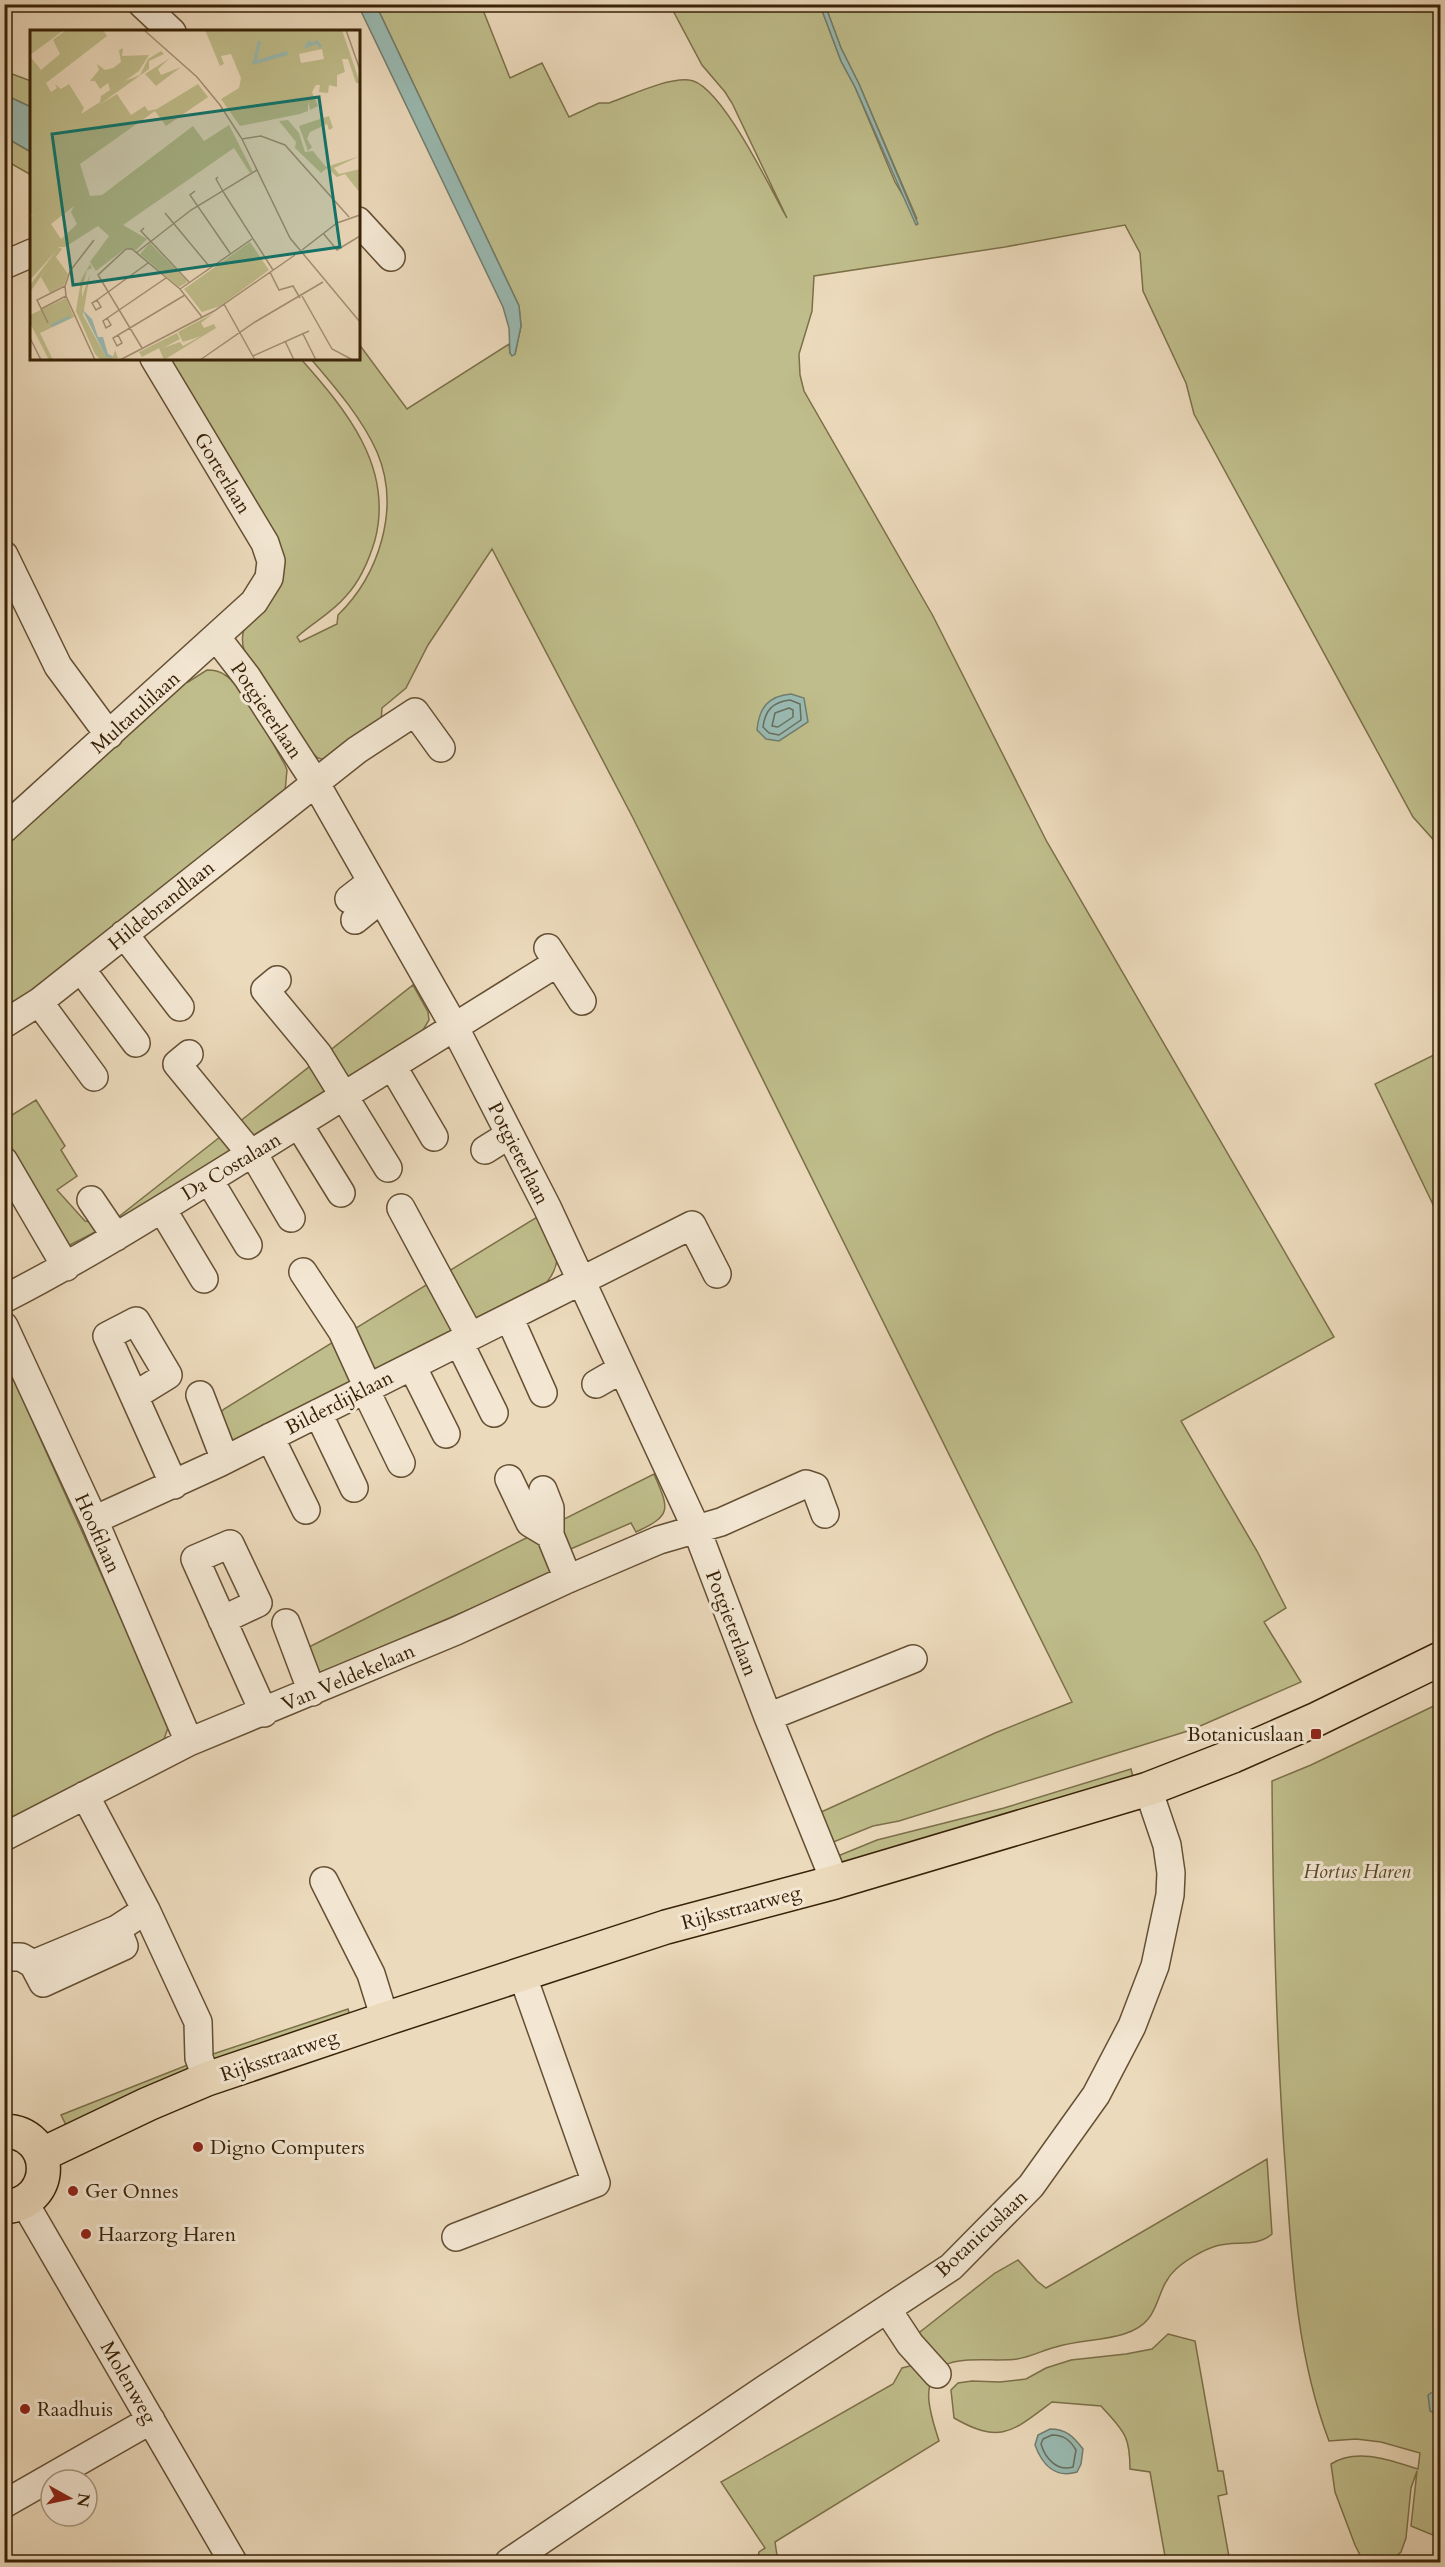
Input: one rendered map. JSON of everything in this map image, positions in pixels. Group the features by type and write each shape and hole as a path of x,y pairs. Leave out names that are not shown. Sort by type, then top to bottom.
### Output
{"main road":[{"name":"Rijksstraatweg","path":"41,2155 148,2104 207,2079 385,2019 666,1927 835,1882 1148,1789 1307,1724 1440,1659"},
{"path":"4,2131 25,2136 35,2144 44,2166 40,2187 14,2205"}],"street":[{"path":"142,4 170,30"},
{"path":"360,222 391,257"},
{"path":"4,266 30,254"},
{"name":"Gorterlaan","path":"155,360 265,543 271,561 269,578 262,592"},
{"path":"4,555 58,666 109,735"},
{"name":"Multatulilaan","path":"4,829 217,638 262,592"},
{"name":"Potgieterlaan","path":"217,638 247,677 315,782 454,1026 493,1133 582,1280 696,1528 768,1717 835,1882"},
{"path":"315,782 357,750 415,712 441,748"},
{"name":"Hildebrandlaan","path":"4,1024 39,1002 315,782"},
{"path":"352,910 376,891"},
{"path":"124,934 180,1007"},
{"path":"454,1026 552,955 582,1001"},
{"path":"81,969 136,1043"},
{"path":"277,980 265,990 318,1054 388,1168"},
{"path":"39,1002 94,1077"},
{"name":"Da Costalaan","path":"4,1299 66,1267 116,1237 393,1067 454,1026"},
{"path":"189,1054 177,1064 252,1154 291,1218"},
{"path":"393,1067 434,1137"},
{"path":"299,1125 341,1193"},
{"path":"4,1161 66,1267"},
{"path":"209,1180 248,1245"},
{"path":"90,1200 116,1237"},
{"path":"401,1208 465,1339 495,1413"},
{"path":"162,1209 204,1279"},
{"path":"582,1280 692,1225 717,1274"},
{"path":"303,1272 342,1331 366,1389 401,1462"},
{"name":"Bilderdijklaan","path":"94,1520 225,1460 582,1280"},
{"path":"509,1317 543,1393"},
{"name":"Hooftlaan","path":"4,1326 94,1520 189,1742"},
{"path":"412,1366 446,1434"},
{"path":"596,1384 622,1369"},
{"path":"200,1395 225,1460"},
{"path":"134,1396 174,1485"},
{"path":"318,1413 354,1488"},
{"path":"270,1437 306,1510"},
{"path":"509,1479 530,1523 550,1535"},
{"path":"696,1528 720,1522 806,1484 815,1487 825,1514"},
{"path":"543,1490 550,1508 550,1535 568,1579"},
{"name":"Van Veldekelaan","path":"4,1837 189,1742 264,1713 659,1540 696,1528"},
{"path":"222,1620 264,1713"},
{"path":"286,1623 312,1692"},
{"path":"768,1717 913,1659"},
{"name":"Botanicuslaan","path":"509,2562 951,2267 1031,2186 1081,2120 1115,2061 1155,1966 1170,1895 1171,1873 1167,1845 1148,1789"},
{"path":"85,1796 146,1910 198,2022 199,2058 207,2079"},
{"path":"324,1881 371,1974 385,2019"},
{"path":"4,1957 21,1958 33,1964 43,1983 124,1946 117,1929 146,1910"},
{"path":"456,2237 596,2182 522,1974"},
{"name":"Molenweg","path":"14,2205 151,2420 234,2562"},
{"path":"887,2309 910,2344 937,2374"},
{"path":"4,2504 151,2420"}],"green space":[{"path":"376,5 481,5 510,78 542,63 569,117 599,103 609,103 670,82 689,80 701,85 715,98 744,139 787,218 732,103 702,65 670,5 820,5 841,61 855,87 895,182 917,219 859,84 841,48 825,5 1440,5 1440,847 1413,817 1194,414 1186,383 1143,291 1140,253 1125,225 1005,247 814,276 812,311 799,354 800,375 804,391 933,616 1047,842 1334,1337 1181,1421 1257,1551 1286,1608 1264,1622 1301,1682 1191,1730 899,1821 873,1826 826,1845 819,1813 995,1733 1072,1702 633,818 492,549 428,645 406,688 382,708 381,722 329,761 318,758 310,751 244,650 242,640 246,622 277,585 164,360 302,360 349,419 362,441 372,464 378,488 379,513 375,540 356,584 335,608 297,637 300,642 337,624 338,615 365,581 382,540 387,495 384,473 371,439 347,403 312,360 360,360 360,345 407,409 509,344 510,353 515,354 521,326 519,306"},
{"path":"4,71 30,81 30,107 5,95"},
{"path":"5,137 30,151 30,174 5,160"},
{"path":"207,670 217,671 233,681 249,703 285,765 287,770 285,791 5,1018 5,843 184,679 188,682"},
{"path":"413,985 428,1012 429,1020 420,1035 117,1224 112,1222"},
{"path":"1440,1052 1440,1219 1375,1084"},
{"path":"36,1100 65,1146 61,1150 77,1176 57,1190 85,1221 96,1223 101,1229 66,1247 5,1143 4,1120"},
{"path":"542,1214 554,1240 557,1256 553,1273 547,1282 226,1446 217,1416 224,1409"},
{"path":"4,1358 169,1725 164,1739 151,1749 4,1825"},
{"path":"654,1474 665,1503 662,1515 657,1521 636,1532 631,1523 566,1551 572,1565 312,1677 307,1648"},
{"name":"Hortus Haren","path":"1440,1703 1440,2538 1411,2526 1417,2471 1411,2488 1406,2538 1401,2552 1394,2558 1383,2562 1372,2562 1361,2557 1355,2545 1335,2492 1331,2464 1352,2456 1363,2456 1386,2459 1418,2469 1420,2453 1381,2442 1356,2439 1329,2441 1310,2377 1294,2277 1283,2128 1276,1979 1272,1781 1311,1765"},
{"path":"1131,1769 1134,1781 846,1869 833,1858 877,1840 1004,1808"},
{"path":"348,2009 350,2016 210,2065 207,2056"},
{"path":"190,2064 193,2072 67,2127 61,2115"},
{"path":"1267,2159 1272,2234 1259,2241 1216,2246 1185,2262 1169,2278 1152,2314 1137,2329 1107,2338 1051,2348 1017,2359 970,2360 945,2365 936,2372 929,2390 930,2411 939,2441 775,2542 778,2562 757,2562 759,2552 765,2548 721,2482 893,2384 902,2368 914,2365 911,2339 995,2273 1018,2260 1046,2288"},
{"path":"1168,2334 1195,2341 1218,2471 1223,2471 1227,2494 1218,2496 1230,2562 1166,2562 1150,2472 1130,2469 1127,2440 1115,2421 1101,2406 1052,2402 1016,2427 995,2432 984,2431 954,2418 951,2390 958,2383 1026,2379 1046,2368 1071,2360 1152,2349"}],"water":[{"path":"358,5 376,5 519,306 521,326 515,354 512,356 509,328 503,307"},
{"path":"820,5 825,5 841,48 859,84 918,224 916,225 855,87 841,61"},
{"path":"5,95 30,107 30,151 5,137"},
{"path":"791,694 804,698 808,722 779,741 766,739 757,730 763,709 776,697"},
{"path":"1440,2387 1440,2416 1430,2411 1428,2395"},
{"path":"1050,2429 1069,2434 1083,2449 1081,2464 1077,2472 1069,2474 1056,2472 1041,2458 1035,2445 1038,2435"}],"place":[{"name":"Botanicuslaan","path":"1316,1734"},
{"name":"Digno Computers","path":"198,2147"},
{"name":"Ger Onnes","path":"73,2191"},
{"name":"Haarzorg Haren","path":"86,2234"},
{"name":"Raadhuis","path":"25,2409"}]}
